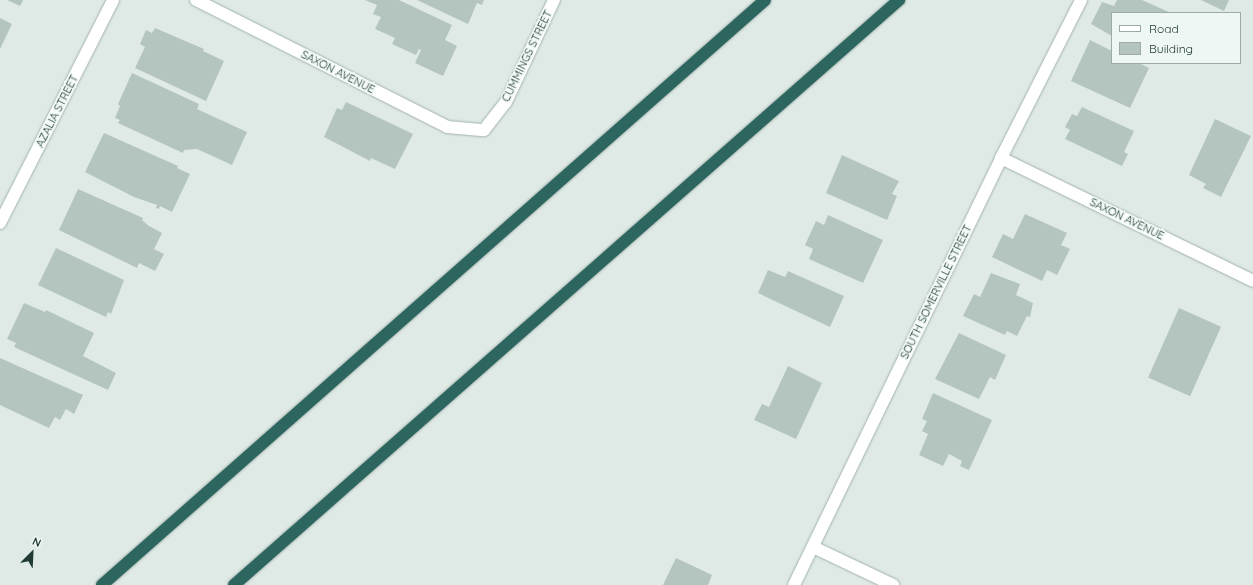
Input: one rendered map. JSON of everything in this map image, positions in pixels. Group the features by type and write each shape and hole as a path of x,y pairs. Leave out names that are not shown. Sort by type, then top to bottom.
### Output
{"highway":[{"path":"102,585 765,0"},
{"path":"234,585 899,0"}],"street":[{"name":"AZALIA STREET","path":"0,223 113,0"},
{"name":"SAXON AVENUE","path":"196,0 447,127 484,130"},
{"name":"CUMMINGS STREET","path":"484,130 506,102 554,0"},
{"name":"SOUTH SOMERVILLE STREET","path":"794,585 1001,158 1081,0"},
{"name":"SAXON AVENUE","path":"1001,158 1253,281"},
{"path":"813,547 893,585"}],"building":[{"path":"7,0 23,0 20,6"},
{"path":"365,0 399,0 452,25 445,40 457,46 443,76 415,63 421,50 419,49 416,55 392,44 395,38 375,29 381,17 373,14 377,5"},
{"path":"417,0 484,0 482,5 477,3 468,24"},
{"path":"1117,0 1142,0 1169,12 1111,12 1111,35 1091,24 1102,2 1114,6"},
{"path":"1201,0 1229,0 1224,11"},
{"path":"0,18 12,24 0,49"},
{"path":"155,28 204,49 203,51 224,61 206,101 135,68 145,47 140,44 146,30 152,33"},
{"path":"1090,40 1111,50 1111,64 1141,64 1149,68 1130,108 1071,81"},
{"path":"132,73 199,104 197,109 247,132 232,165 197,149 184,150 183,153 118,123 120,120 115,118 120,106 118,104"},
{"path":"346,102 413,134 395,169 371,158 370,161 324,137 337,108 342,110"},
{"path":"1082,107 1134,131 1124,152 1128,154 1122,166 1065,139 1070,130 1065,127 1072,114 1077,116"},
{"path":"1215,119 1251,136 1221,197 1203,188 1206,184 1189,175"},
{"path":"104,133 178,166 177,168 190,174 172,212 160,206 159,209 156,208 157,205 134,197 85,172"},
{"path":"842,155 899,181 892,194 897,196 887,220 826,193"},
{"path":"78,189 143,218 142,220 149,226 162,233 154,249 164,254 155,271 139,263 137,268 59,230"},
{"path":"1025,214 1067,233 1061,245 1070,249 1057,275 1047,270 1042,281 992,257 1003,234 1013,239"},
{"path":"828,215 883,240 863,283 809,259 813,249 805,245 816,221 824,225"},
{"path":"56,248 124,280 111,314 108,312 106,317 38,285"},
{"path":"768,270 785,277 788,271 844,296 830,327 758,293"},
{"path":"991,273 1020,284 1016,295 1033,303 1030,317 1027,316 1017,336 1007,331 1005,335 963,316 974,294 980,297"},
{"path":"24,303 45,312 46,310 94,333 83,356 116,373 108,390 14,347 16,343 7,339"},
{"path":"1179,308 1221,327 1190,396 1148,377"},
{"path":"959,333 1006,355 995,380 990,377 979,399 935,379"},
{"path":"0,358 83,395 74,414 66,409 60,420 55,417 49,428 0,405"},
{"path":"788,366 822,383 796,439 754,420 762,404 769,407"},
{"path":"933,393 992,420 969,470 960,466 962,461 949,454 943,466 919,455 928,434 922,431 927,421 922,419"},
{"path":"676,558 712,575 708,585 663,585"}]}
